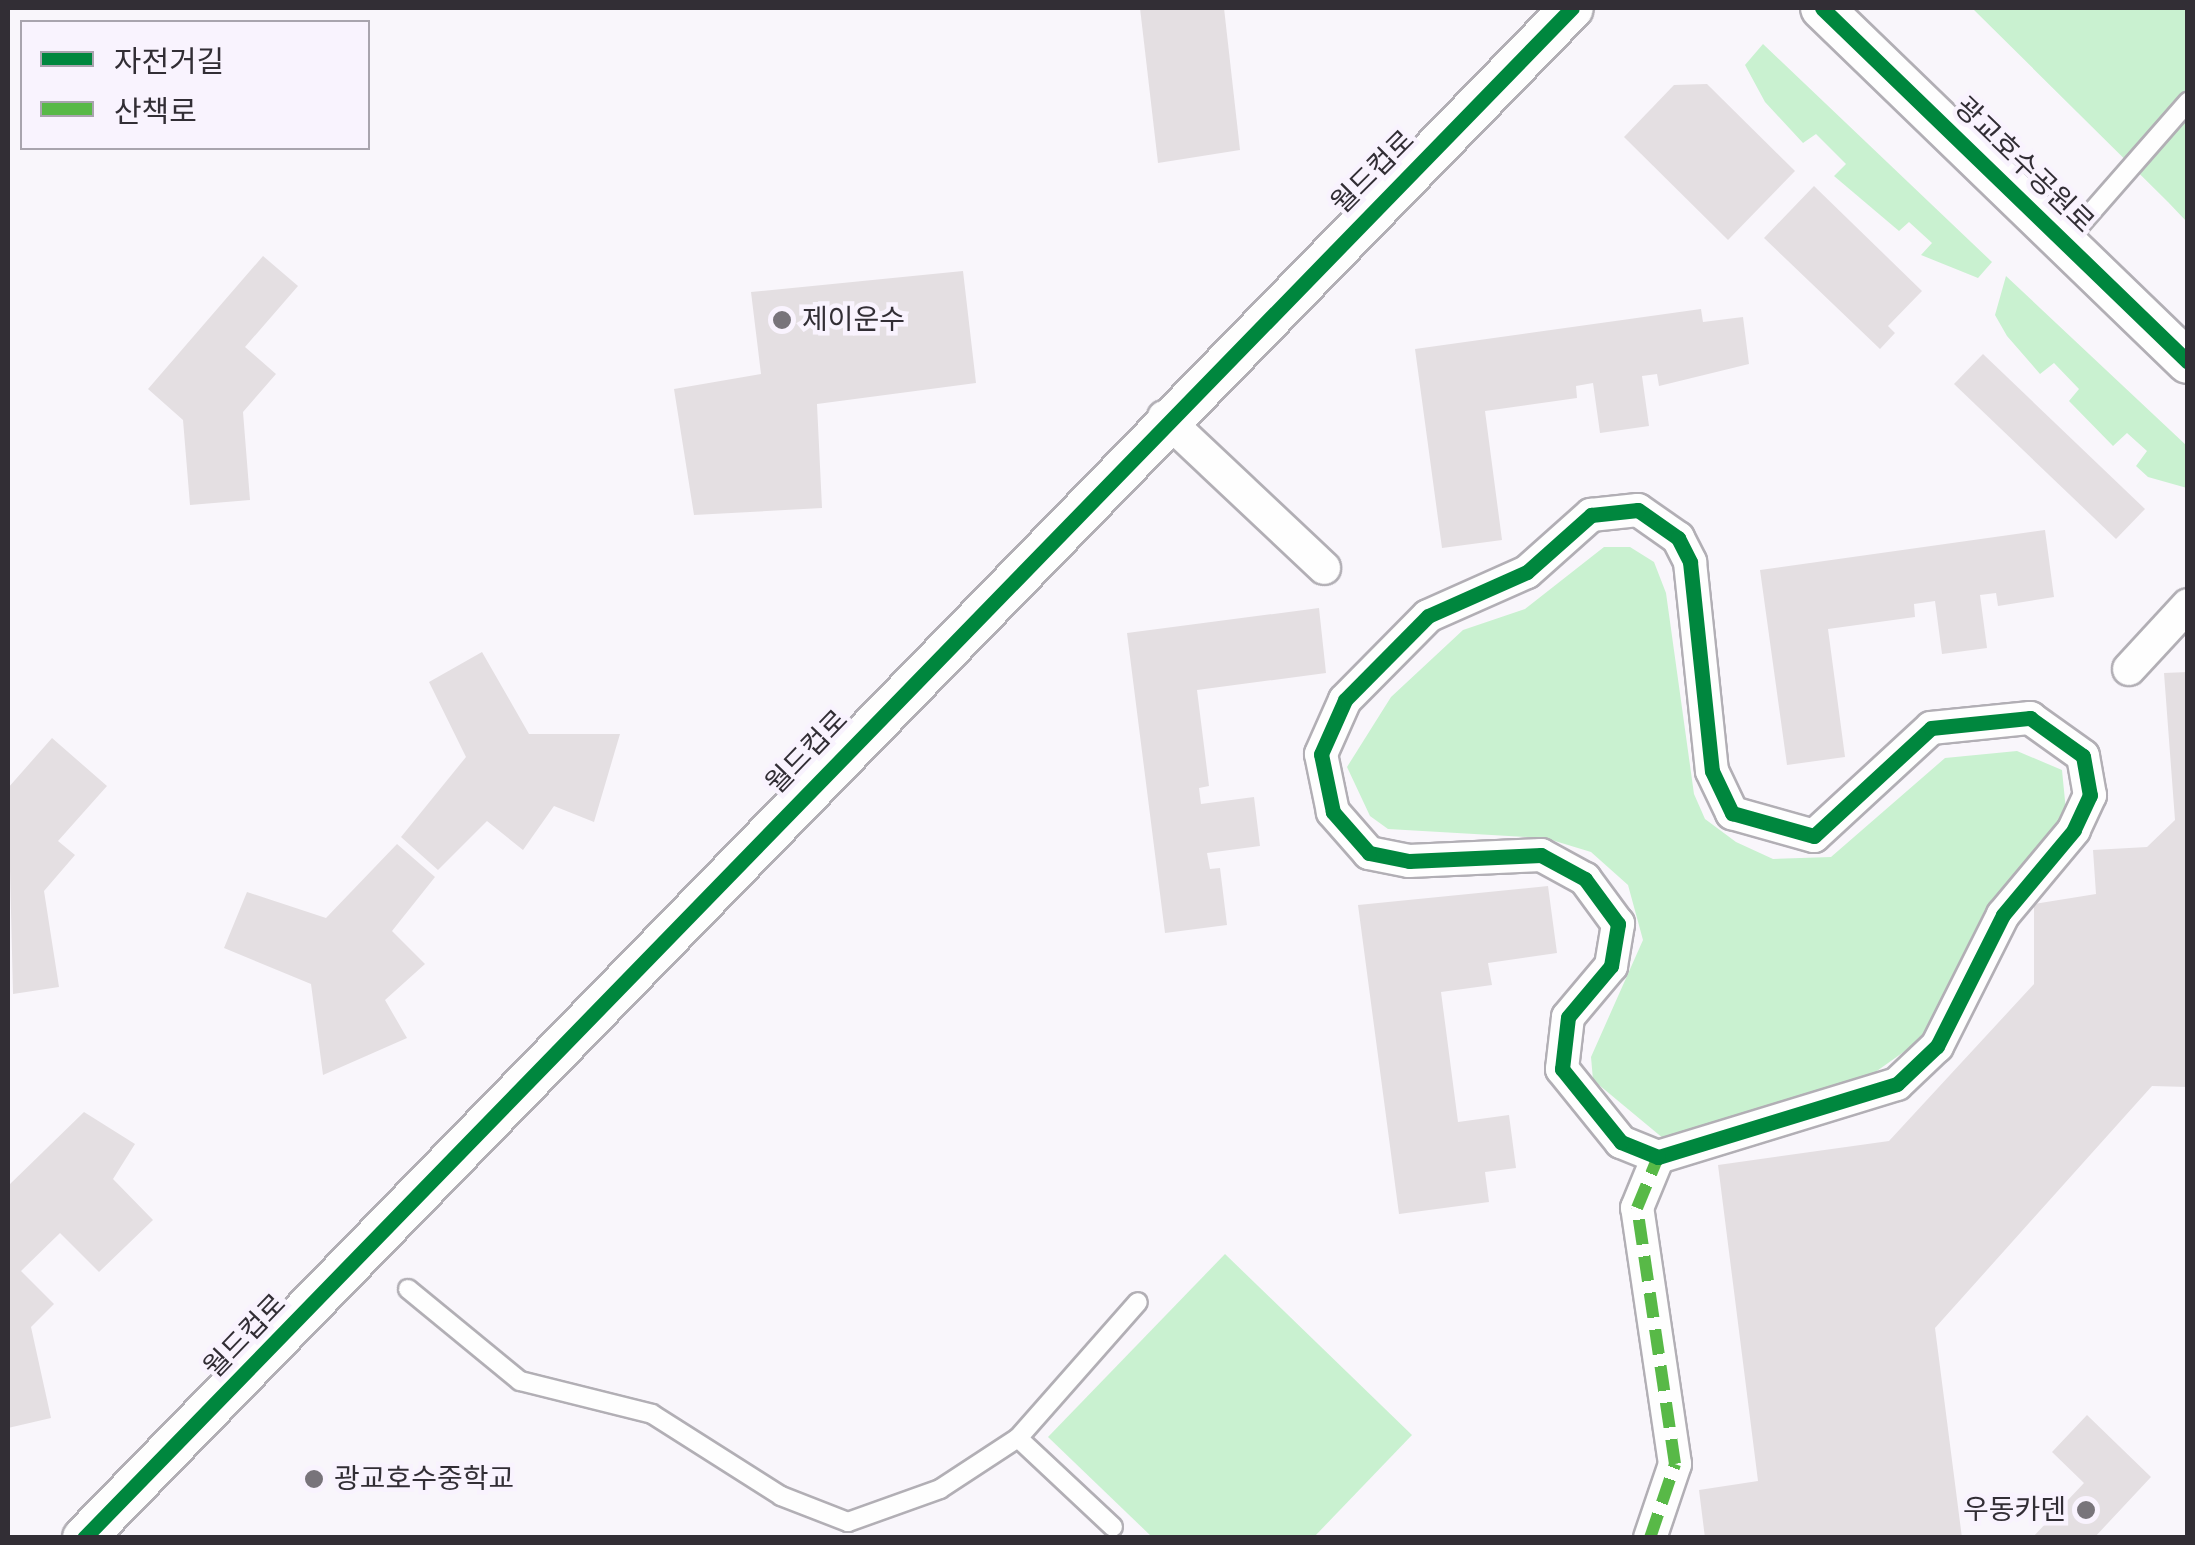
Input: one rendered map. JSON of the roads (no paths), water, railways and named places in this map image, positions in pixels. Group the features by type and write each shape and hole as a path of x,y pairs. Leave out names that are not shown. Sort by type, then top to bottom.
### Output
{"street":[{"name":"월드컵로","path":"84,1538 1164,418 1572,8"},
{"name":"광교호수공원로","path":"1822,8 2068,240 2188,362"},
{"path":"1164,418 1324,568"},
{"path":"1638,510 1678,538 1690,562 1712,771 1732,813 1814,836 1931,728 2030,718 2083,756 2090,795 2074,830 2003,915 1938,1046 1897,1084 1658,1157 1621,1142 1562,1069 1568,1016 1611,966 1618,924 1585,879 1541,855 1409,861 1368,853 1332,812 1321,754 1345,700 1428,616 1526,572 1591,515 1638,510"},
{"path":"2129,669 2188,605"},
{"path":"1650,1538 1675,1464 1637,1208 1658,1157"}],"lane":[{"path":"2068,240 2188,102"},
{"path":"408,1289 520,1381 652,1414 780,1496 848,1522 940,1490 1018,1438 1138,1302"},
{"path":"1018,1438 1113,1527"}],"place":[{"name":"제이운수","path":"782,320"},
{"name":"광교호수중학교","path":"314,1479"},
{"name":"우동카덴","path":"2086,1510"}]}
